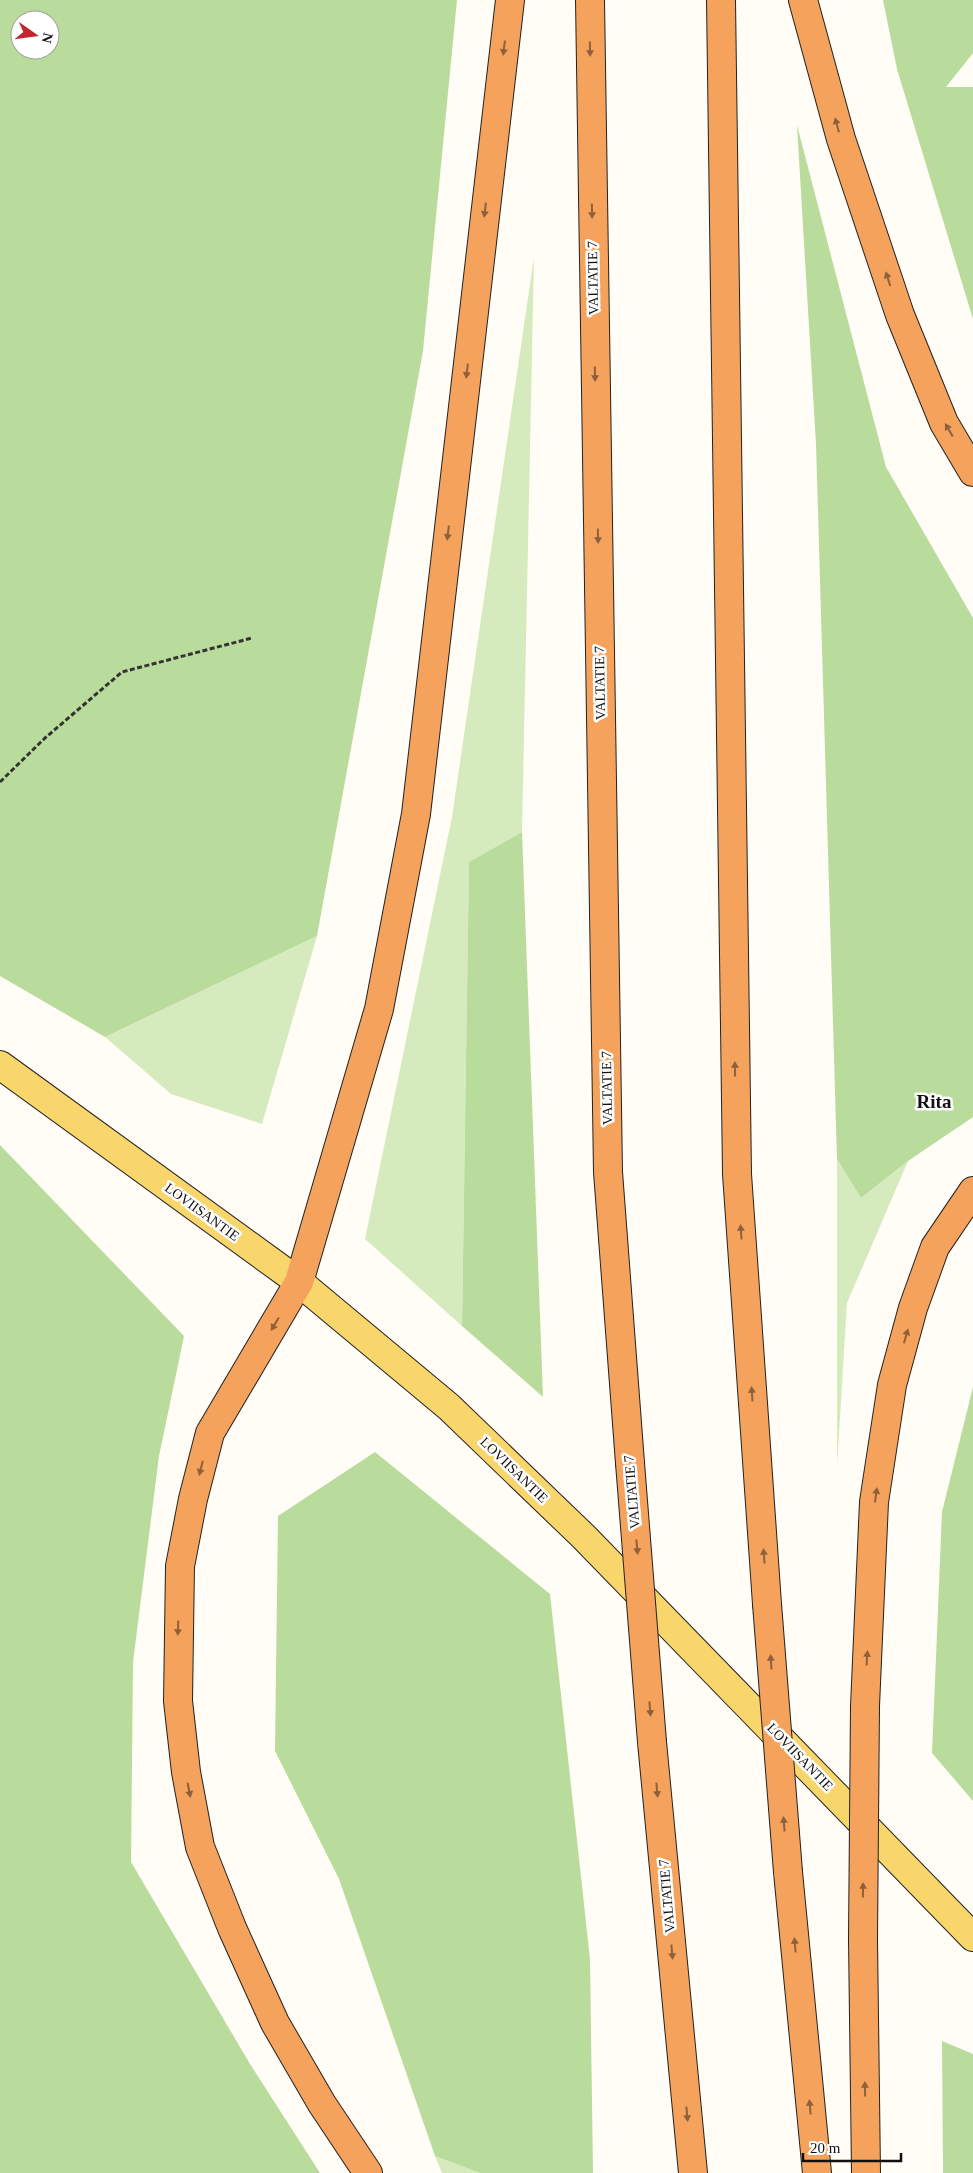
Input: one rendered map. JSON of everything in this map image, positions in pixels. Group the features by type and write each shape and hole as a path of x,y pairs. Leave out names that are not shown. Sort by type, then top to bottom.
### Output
{"highway":[{"path":"368,2173 322,2104 275,2023 232,1928 200,1847 186,1772 178,1701 180,1566 193,1499 210,1433 299,1282 379,1009 397,924 416,814 510,0"},
{"name":"VALTATIE 7","path":"590,0 608,1172 652,1742 693,2173"},
{"path":"721,0 737,1174 788,1872 816,2173"},
{"path":"803,0 841,139 900,315 944,423 973,472"},
{"path":"866,2173 863,1939 865,1706 874,1502 892,1385 914,1308 935,1247 973,1191"}],"main road":[{"name":"LOVIISANTIE","path":"0,1065 299,1282 449,1407 584,1537 973,1937"}],"path":[{"path":"0,782 45,738 122,672 252,638"}],"green space":[{"path":"0,0 457,0 423,351 317,936 105,1037 0,976"},
{"path":"883,0 973,0 973,53 946,87 973,87 973,319 897,69"},
{"path":"797,125 886,467 973,618 973,1117 908,1161 861,1198 837,1159 816,444"},
{"path":"534,257 522,832 469,862 462,1326 365,1239 452,817"},
{"path":"522,832 543,1397 462,1326 469,862"},
{"path":"317,936 262,1124 171,1094 105,1037"},
{"path":"0,1145 184,1336 159,1456 133,1662 131,1862 250,2064 320,2173 0,2173"},
{"path":"837,1159 861,1198 908,1161 847,1303 837,1466"},
{"path":"973,1387 973,1801 932,1753 942,1512"},
{"path":"375,1452 550,1594 590,1959 593,2173 480,2173 435,2156 339,1879 275,1751 278,1516"},
{"path":"942,2041 973,2054 973,2173 943,2173"},
{"path":"435,2156 480,2173 442,2173"}],"district":[{"name":"Rita","path":"934,1101"}]}
